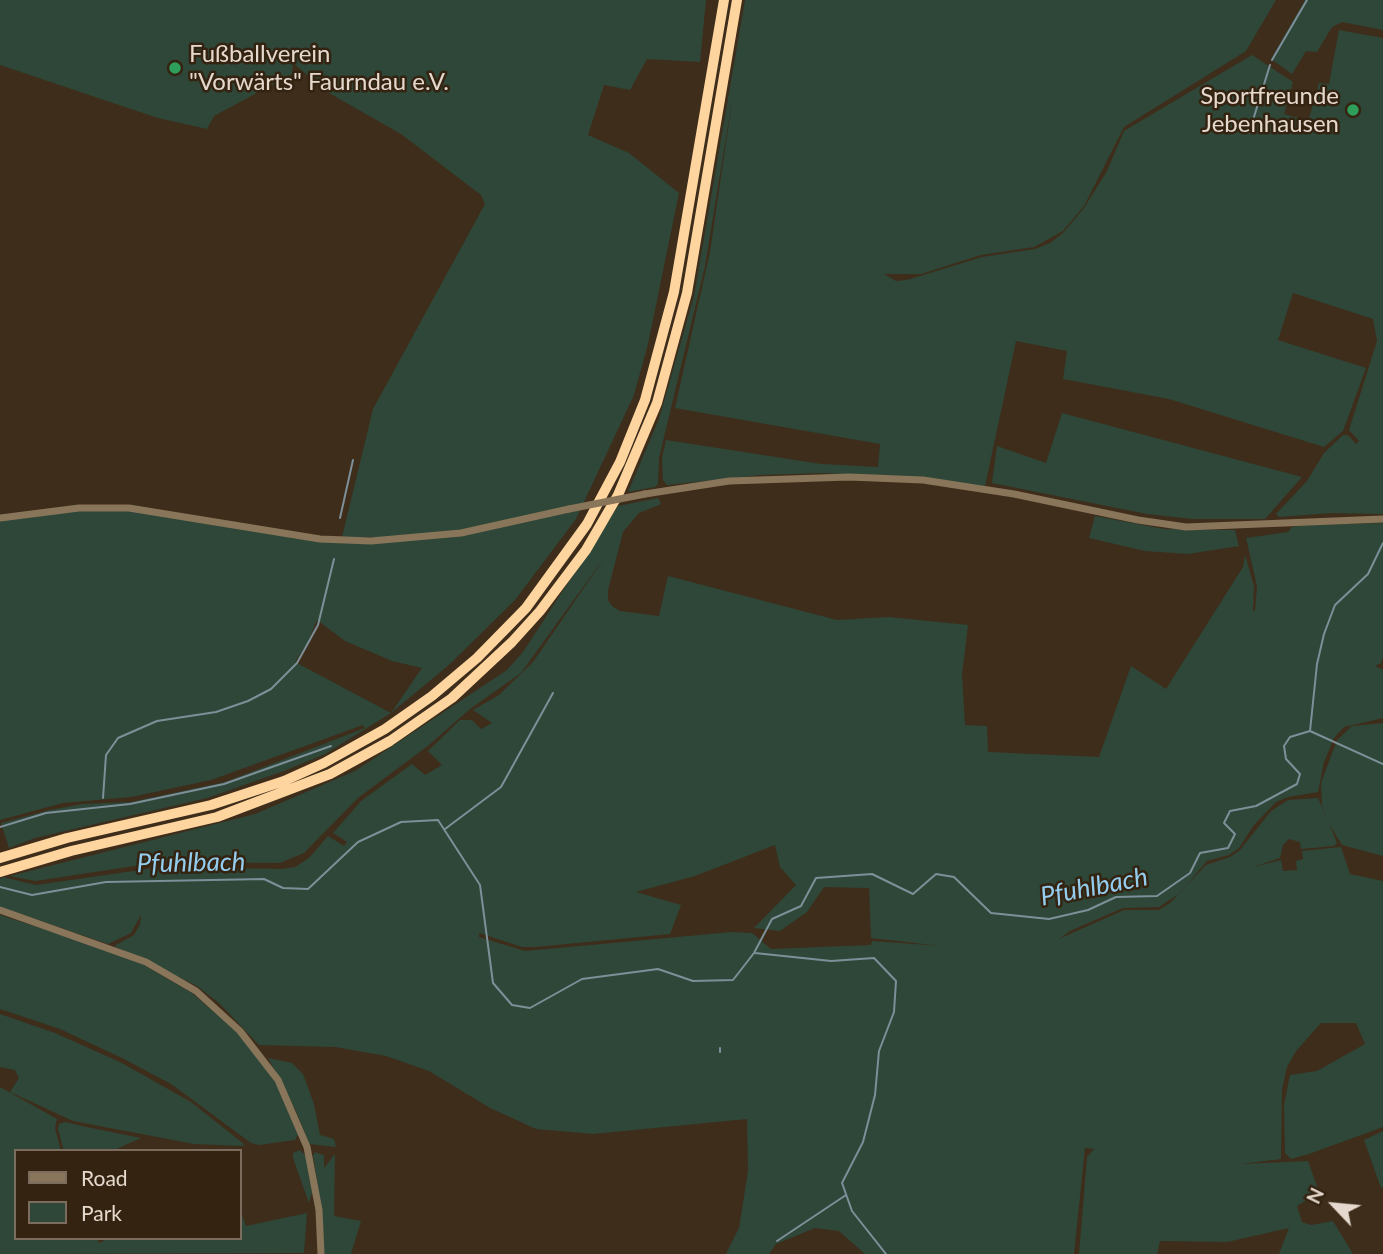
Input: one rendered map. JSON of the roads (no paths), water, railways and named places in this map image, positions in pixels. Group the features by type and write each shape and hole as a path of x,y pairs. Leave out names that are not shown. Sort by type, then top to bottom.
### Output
{"highway":[{"path":"0,858 23,850 211,805 271,786 324,763 385,729 457,677 539,592 567,554 604,493 633,432 657,364 674,292 724,0"},
{"path":"0,872 217,817 330,774 390,741 452,698 512,642 540,611 586,550 618,495 644,438 665,379 694,260 737,0"}],"street":[{"path":"0,518 79,508 129,508 170,512 320,539 370,541 461,533 645,494 729,481 849,477 950,484 1186,527 1380,519"},
{"path":"0,910 146,962 196,991 240,1031 278,1080 307,1147 319,1210 321,1253 310,1254"}],"waterway":[{"path":"1272,60 1307,0"},
{"path":"1249,133 1270,65"},
{"path":"340,518 353,460"},
{"path":"1310,731 1317,664 1335,605 1368,574 1383,543"},
{"path":"103,798 106,755 118,738 157,721 216,712 248,701 271,689 297,663 318,625 334,559"},
{"path":"445,829 501,787 553,693"},
{"name":"Pfuhlbach","path":"0,887 32,895 106,882 264,879 283,888 308,889 358,842 401,822 438,820 480,885 493,983 512,1005 530,1008 582,979 658,969 693,981 733,980 754,953 772,919 801,906 816,878 872,874 913,894 936,874 954,877 991,913 1049,919 1088,910 1116,897 1157,896 1190,873 1200,853 1228,848 1235,834 1224,823 1230,811 1256,806 1297,784 1300,774 1286,759 1284,746 1290,737 1310,731 1383,764"},
{"path":"0,827 46,813 130,804 224,784 331,746"},
{"path":"755,953 831,961 874,958 896,981 894,1012 879,1051 875,1095 863,1142 842,1183 852,1211 886,1254"},
{"path":"777,1241 846,1195"}],"place":[{"name":"Fußballverein \"Vorwärts\" Faurndau e.V.","path":"175,68"},
{"name":"Sportfreunde Jebenhausen","path":"1353,110"}]}
